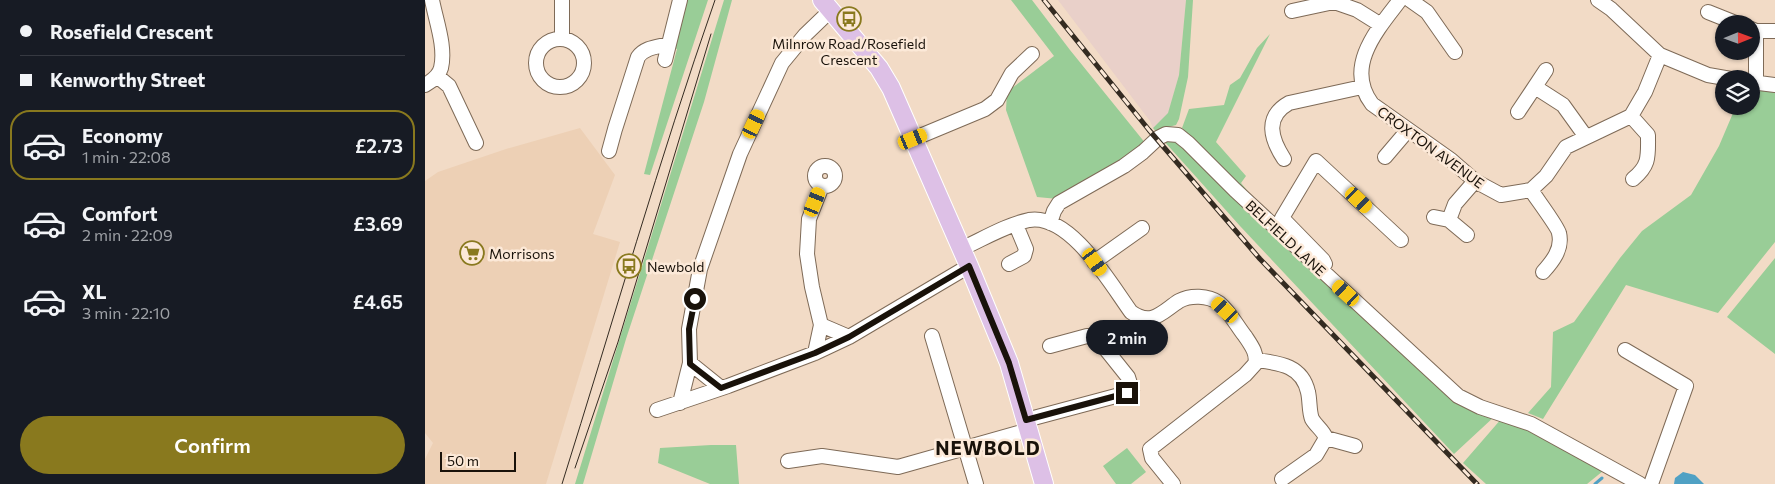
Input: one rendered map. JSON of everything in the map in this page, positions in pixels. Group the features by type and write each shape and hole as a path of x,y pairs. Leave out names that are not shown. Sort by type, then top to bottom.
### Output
{"main road":[{"path":"826,5 879,68 891,88 1009,363 1044,484"}],"street":[{"path":"425,85 437,76 441,68 442,49 432,0"},
{"path":"562,0 562,39"},
{"path":"665,60 680,0"},
{"path":"1284,159 1275,145 1272,125 1281,108 1289,103 1362,87 1362,61 1368,47 1381,25 1400,0"},
{"path":"1410,0 1427,12 1455,52"},
{"path":"1598,0 1614,5 1660,55 1715,76"},
{"path":"1292,11 1334,2 1357,10 1381,25"},
{"path":"680,403 690,364 689,329 700,269 740,154 782,63 826,5"},
{"path":"1708,12 1716,15"},
{"path":"1760,30 1775,31"},
{"path":"609,151 638,57 641,52 669,44"},
{"path":"913,139 985,109 997,100 1012,73 1032,54"},
{"path":"1543,272 1554,259 1559,247 1559,233 1531,190 1546,176 1566,147 1631,116 1645,92 1660,55"},
{"path":"1518,112 1546,70"},
{"path":"437,76 449,86 465,131 476,143"},
{"path":"1760,83 1775,85"},
{"name":"CROXTON AVENUE","path":"1362,87 1372,104 1451,160 1475,181 1501,195 1531,190"},
{"path":"1535,87 1563,105 1586,137"},
{"path":"1631,116 1648,135 1648,156 1644,170 1633,179"},
{"path":"1385,157 1408,130"},
{"name":"BELFIELD LANE","path":"1050,222 1059,203 1124,166 1158,138 1166,134 1178,135 1458,396 1480,407 1531,424 1640,484"},
{"path":"1332,280 1323,260 1282,218 1316,161 1401,240"},
{"path":"1449,220 1455,204 1475,181"},
{"path":"815,353 821,325 807,254 809,219 822,186"},
{"path":"1434,217 1449,220 1467,235"},
{"path":"961,249 1029,220 1050,222 1072,236 1095,262 1131,312 1137,316 1153,318 1162,314 1179,301 1193,297 1218,302 1252,345 1256,360 1252,368 1150,449 1152,458 1173,484"},
{"path":"1009,264 1024,256 1026,249 1017,225"},
{"path":"1095,262 1142,228"},
{"path":"657,410 815,353 849,337 969,266"},
{"path":"821,325 849,337"},
{"path":"932,336 976,484"},
{"path":"788,461 822,456 898,467 966,448 1027,425 1132,390 1128,377 1096,337 1087,336 1050,346"},
{"path":"1625,350 1685,386 1651,484"},
{"path":"1256,360 1286,365 1302,378 1307,390 1312,419 1326,438"},
{"path":"690,364 721,388"},
{"path":"1326,438 1355,446"},
{"path":"1282,479 1317,455 1326,438"}],"shaded area":[{"path":"1058,0 1186,0 1179,75 1168,114 1153,128 1150,121"},
{"path":"580,128 615,175 593,234 620,242 546,484 425,484 425,459 433,443 425,433 425,181 438,172 506,149"}],"green space":[{"path":"684,0 708,0 650,175 644,174 677,49 674,48"},
{"path":"724,0 732,0 704,102 626,339 583,484 575,484"},
{"path":"1011,0 1032,0 1146,144 1058,199 1037,197 1006,110 1007,92 1054,56"},
{"path":"1186,0 1193,0 1188,77 1176,125 1165,128 1158,134 1153,128 1168,113 1179,75"},
{"path":"1270,34 1216,142 1246,176 1241,183 1274,216 1272,218 1182,128 1189,109 1224,105 1230,85 1240,78 1257,48"},
{"path":"1760,89 1775,91 1775,242 1718,313 1626,285 1543,419 1528,413 1551,387 1553,332 1574,322 1642,231 1691,195 1719,146 1732,115 1760,115"},
{"path":"1163,140 1179,142 1442,386 1495,416 1454,454 1240,226"},
{"path":"1775,258 1775,354 1727,317"},
{"path":"1502,418 1531,427 1603,471 1587,484 1486,484 1463,463"},
{"path":"736,445 739,484 710,484 658,463 660,448"},
{"path":"1127,448 1146,472 1131,484 1116,484 1103,466"}],"water":[{"path":"1683,472 1695,475 1704,484 1674,484 1675,478"}],"waterway":[{"path":"1595,484 1602,478"}],"tram line":[{"path":"562,484 655,181 715,0"},
{"path":"575,468 618,342 711,34"}],"railway":[{"path":"1044,0 1149,130 1260,259 1477,484"}],"place":[{"name":"Milnrow Road/Rosefield Crescent","path":"849,19"},
{"name":"Morrisons","path":"472,253"},
{"name":"Newbold","path":"629,266"}],"district":[{"name":"NEWBOLD","path":"988,447"}],"route":[{"path":"695,299 689,329 690,364 721,388 815,353 849,337 969,266 1009,363 1026,420 1127,393"}]}
